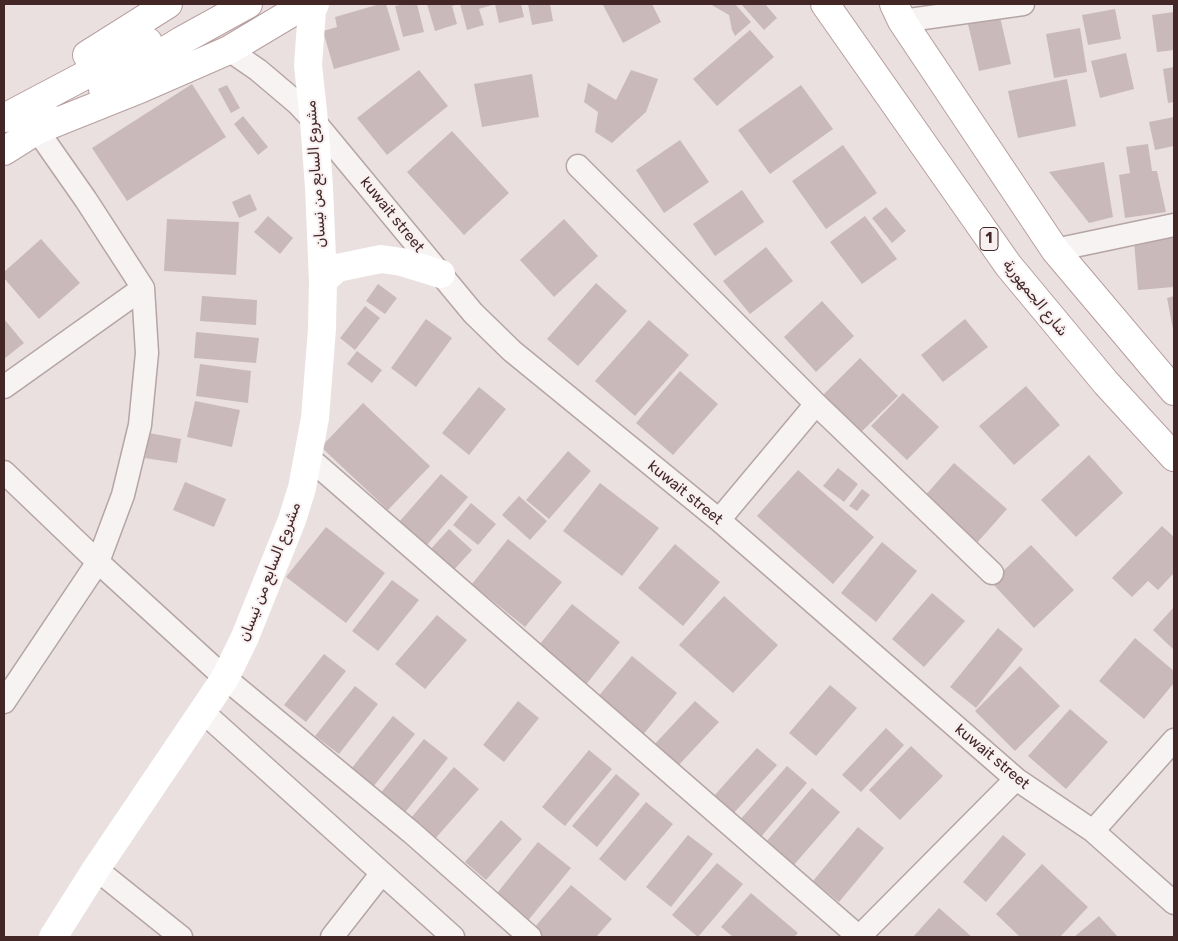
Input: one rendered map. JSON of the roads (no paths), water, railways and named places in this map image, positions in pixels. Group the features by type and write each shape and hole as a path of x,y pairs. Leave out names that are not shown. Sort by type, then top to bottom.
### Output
{"main road":[{"path":"4,108 14,99 52,78 168,4"},
{"path":"4,118 148,42 214,4"},
{"path":"4,151 181,41 248,4"},
{"path":"38,130 229,50 306,4"},
{"name":"مشروع السابع من نيسان","path":"53,937 96,869 225,678 245,637 292,520 308,457 315,418 319,372 322,281 314,120 308,65 312,10 315,4"},
{"name":"شارع الجمهورية","path":"825,4 1008,265 1106,383 1174,457"},
{"path":"898,12 1055,250 1174,391"},
{"path":"322,281 337,268 381,259 402,262 440,274"}],"street":[{"path":"898,12 1023,4"},
{"name":"kuwait street","path":"229,50 258,70 314,120 473,313 512,351 719,520 1016,779 1093,831 1174,903"},
{"path":"4,702 98,562 122,495 140,425 147,353 143,288 38,130"},
{"path":"578,166 816,404 992,573"},
{"path":"1055,250 1174,225"},
{"path":"4,387 143,288"},
{"path":"719,520 816,404"},
{"path":"308,457 859,937 1016,779"},
{"path":"6,479 225,678 411,832 530,937"},
{"path":"202,711 453,937"},
{"path":"1093,831 1174,740"},
{"path":"96,869 181,937"},
{"path":"332,937 382,873"}]}
